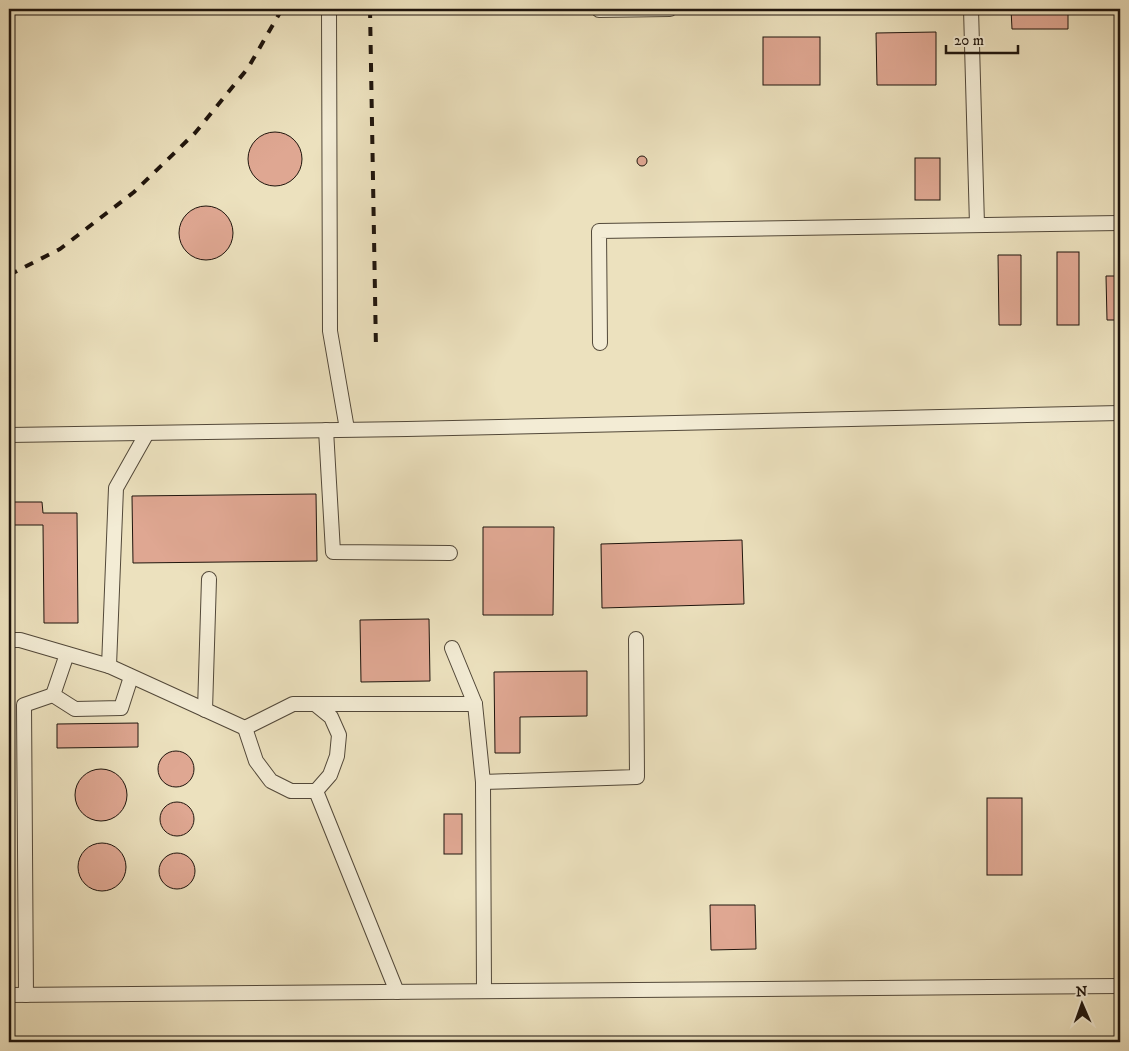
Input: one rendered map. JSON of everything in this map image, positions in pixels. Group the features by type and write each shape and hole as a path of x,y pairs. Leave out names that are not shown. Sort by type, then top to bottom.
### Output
{"lane":[{"path":"329,9 330,331 347,430"},
{"path":"599,10 670,9"},
{"path":"972,9 977,225"},
{"path":"600,343 599,231 1120,223"},
{"path":"9,435 347,430 1120,413"},
{"path":"326,430 333,552 450,553"},
{"path":"109,666 116,488 147,433"},
{"path":"205,710 209,579"},
{"path":"483,782 637,777 636,639"},
{"path":"9,640 20,640 109,666 245,728 256,761 271,780 291,791 316,791 330,775 337,756 340,735 331,717 315,704"},
{"path":"452,648 475,704 483,782 484,991"},
{"path":"53,695 67,654"},
{"path":"53,695 75,709 121,708 131,676"},
{"path":"26,995 24,705 53,695"},
{"path":"245,728 293,704 475,704"},
{"path":"316,791 397,992"},
{"path":"9,995 1120,986"}],"building":[{"path":"1011,9 1068,9 1068,29 1012,29"},
{"path":"936,32 936,85 877,85 876,33"},
{"path":"763,37 820,37 820,85 763,85"},
{"path":"270,132 280,132 290,136 298,144 302,159 298,174 290,182 280,186 270,186 260,182 252,174 248,164 248,154 252,144 260,136"},
{"path":"640,156 644,156 647,161 646,165 640,166 637,163 637,159"},
{"path":"915,158 940,158 940,200 915,200"},
{"path":"201,206 211,206 221,210 229,218 233,233 229,248 221,256 211,260 201,260 191,256 183,248 179,238 179,228 183,218 191,210"},
{"path":"1057,252 1079,252 1079,325 1057,325"},
{"path":"998,255 1021,255 1021,325 999,325"},
{"path":"1106,276 1120,276 1120,320 1107,320"},
{"path":"316,494 317,561 133,563 132,496"},
{"path":"9,502 42,502 43,513 77,513 78,623 44,623 43,525 9,525"},
{"path":"483,527 554,527 553,615 483,615"},
{"path":"742,540 744,604 602,608 601,544"},
{"path":"429,619 430,681 361,682 360,620"},
{"path":"587,671 587,716 520,717 520,753 495,753 494,672"},
{"path":"138,723 138,747 57,748 57,724"},
{"path":"176,751 183,752 189,756 193,762 193,776 189,782 183,786 176,787 169,786 163,782 159,776 158,769 159,762 163,756 169,752"},
{"path":"101,769 111,771 119,777 125,785 127,795 125,805 119,813 111,819 101,821 91,819 83,813 77,805 75,795 77,785 83,777 91,771"},
{"path":"987,798 1022,798 1022,875 987,875"},
{"path":"177,802 184,803 189,807 193,812 193,826 189,831 184,835 177,836 170,835 165,831 161,826 160,819 161,812 165,807 170,803"},
{"path":"444,814 462,814 462,854 444,854"},
{"path":"102,843 111,845 119,850 124,858 126,867 124,876 119,884 111,889 102,891 93,889 85,884 80,876 78,867 80,858 85,850 93,845"},
{"path":"177,853 184,854 190,858 194,864 194,878 190,884 184,888 177,889 170,888 164,884 160,878 159,871 160,864 164,858 170,854"},
{"path":"710,905 755,905 756,949 711,950"}],"railway":[{"path":"9,275 60,249 134,192 195,133 248,68 282,9"},
{"path":"370,9 376,350"}]}
